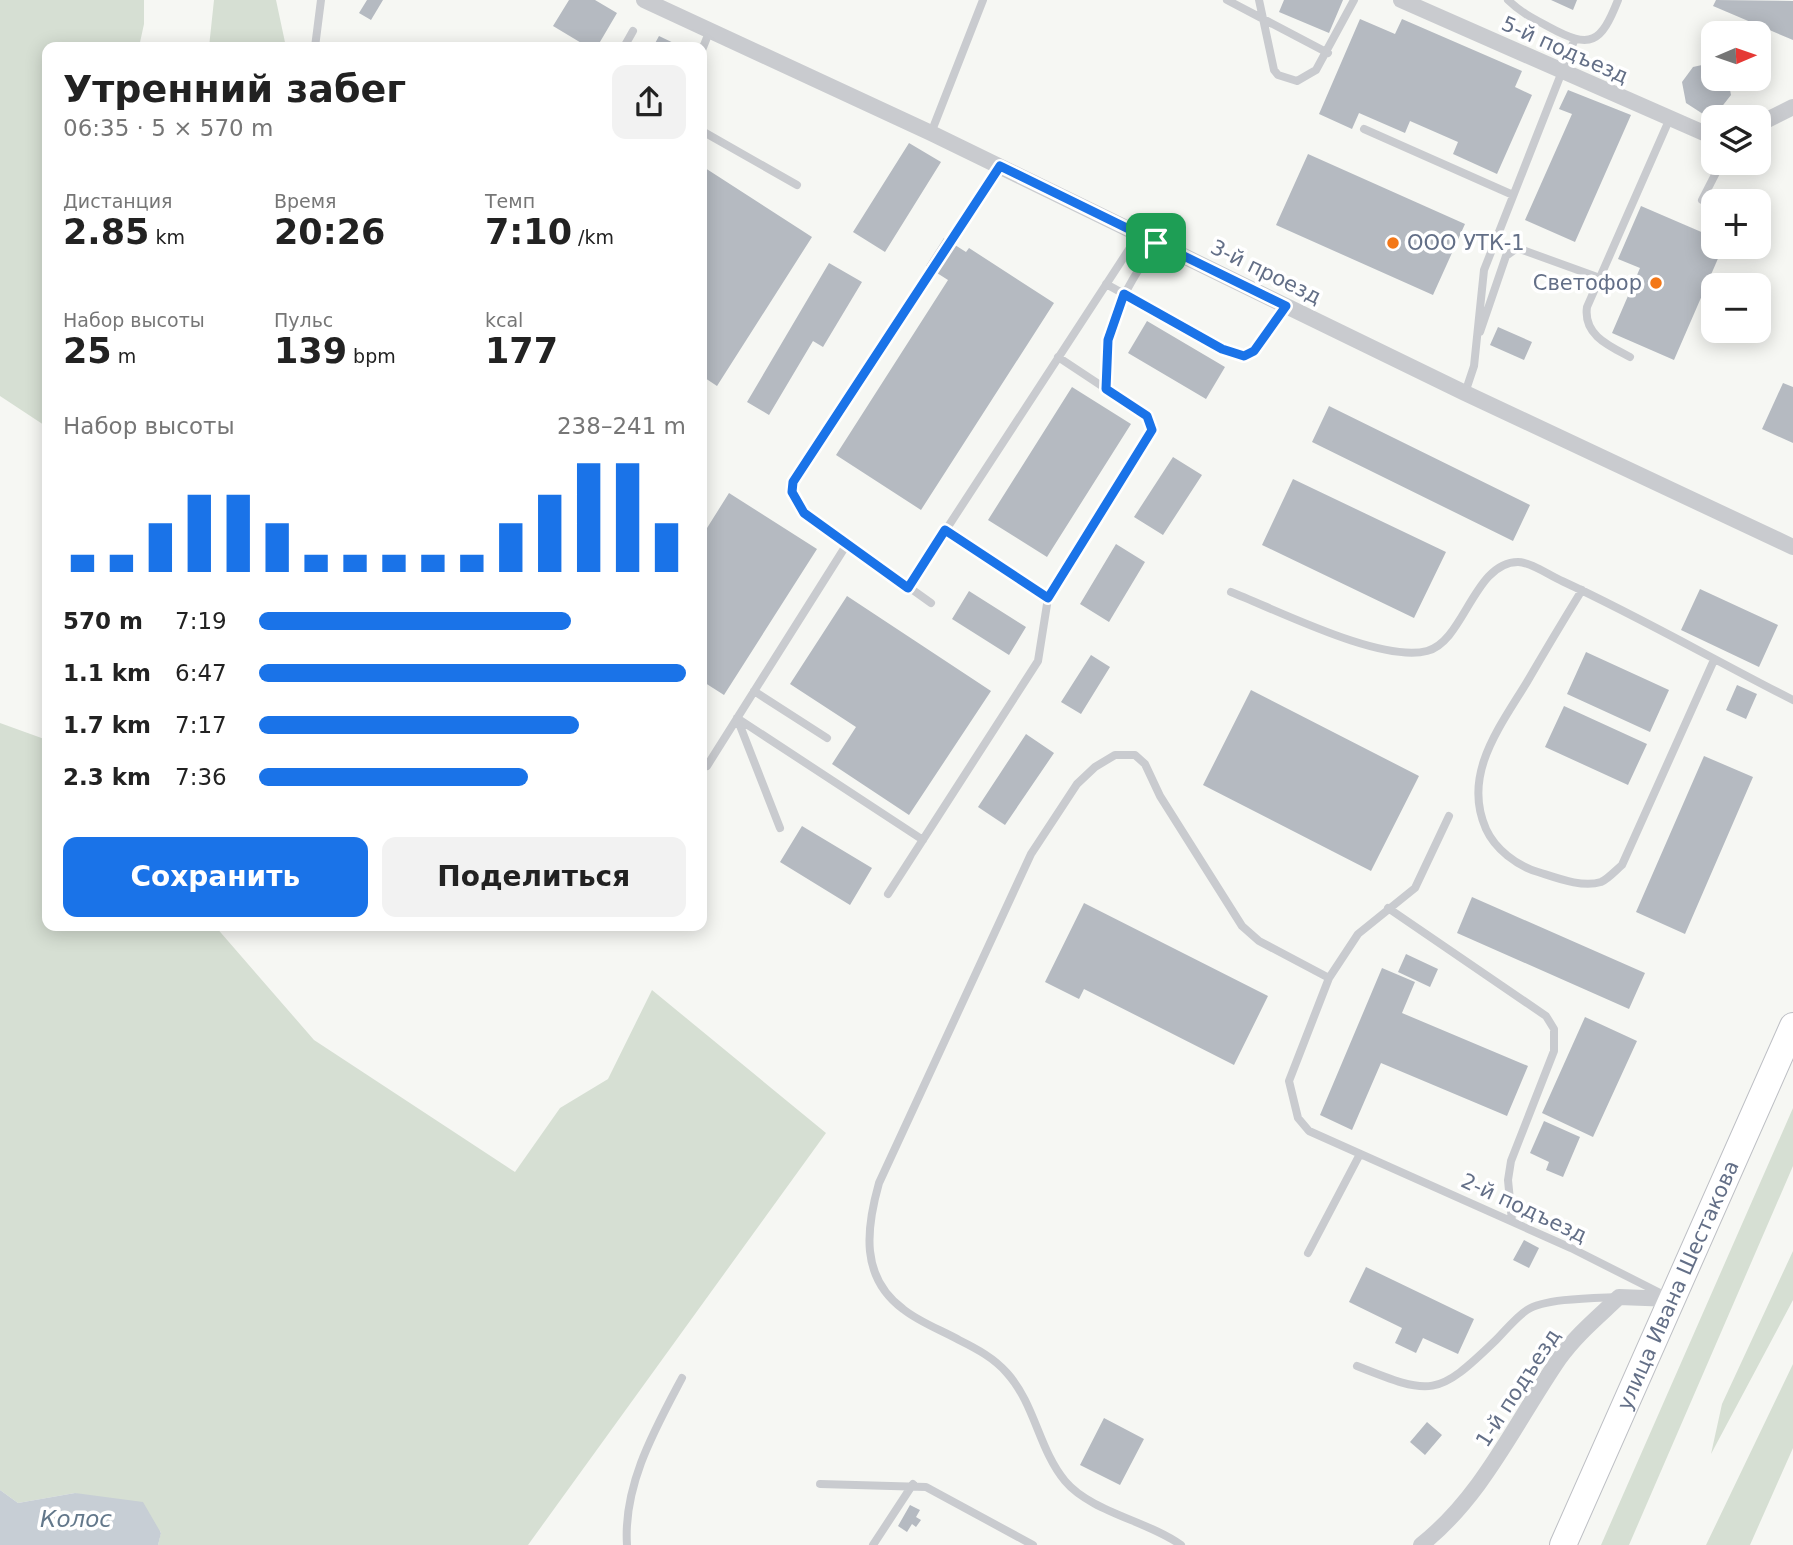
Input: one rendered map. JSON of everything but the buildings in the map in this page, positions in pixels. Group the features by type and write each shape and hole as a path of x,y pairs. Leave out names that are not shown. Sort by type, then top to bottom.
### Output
{"main road":[{"name":"улица Ивана Шестакова","path":"1563,1545 1793,1026"}],"street":[{"name":"3-й проезд","path":"644,0 931,133 1465,393 1793,547"},
{"name":"5-й подъезд","path":"1401,0 1562,73 1701,132"},
{"path":"1771,118 1793,107"},
{"path":"1619,1297 1672,1299"},
{"name":"1-й подъезд","path":"1421,1545 1447,1525 1485,1476 1560,1358 1578,1335 1619,1297"}],"lane":[{"path":"316,42 321,0"},
{"path":"931,133 983,0"},
{"path":"1227,0 1328,53"},
{"path":"1259,0 1270,62 1278,75 1297,81 1307,78 1328,53 1354,0"},
{"path":"1508,0 1518,10 1574,41 1592,38 1601,32 1618,0"},
{"path":"705,42 709,30"},
{"path":"627,42 633,31"},
{"path":"1465,393 1474,366 1479,297 1484,270 1574,41"},
{"path":"1630,357 1605,344 1588,325 1587,307 1670,118"},
{"path":"1364,129 1513,195"},
{"path":"707,134 797,185"},
{"path":"931,603 804,513 792,492 793,482 1000,166"},
{"path":"908,588 1139,234"},
{"path":"1106,389 1108,340 1124,294 1156,243"},
{"path":"1477,342 1510,251 1525,249 1600,278"},
{"path":"1106,284 1222,349 1244,356 1254,351 1286,306"},
{"path":"888,894 1038,661 1048,598 1152,430 1147,416 1058,358"},
{"path":"945,530 1048,598"},
{"path":"707,764 847,544"},
{"path":"1231,592 1370,646 1403,654 1430,651 1447,635 1500,567 1520,562 1581,590 1793,700"},
{"path":"1581,590 1490,743 1480,771 1477,791 1479,814 1491,840 1506,855 1534,871 1573,883 1602,882 1622,865 1714,660"},
{"path":"754,691 827,738"},
{"path":"737,718 923,840"},
{"path":"737,718 780,828"},
{"path":"1181,1545 1150,1526 1079,1493 1066,1482 1056,1468 1022,1393 1008,1373 990,1357 904,1310 881,1289 869,1257 869,1221 879,1183 1031,854 1077,784 1095,767 1115,755 1135,755 1145,764 1160,796 1242,926 1259,941 1329,978"},
{"name":"2-й подъезд","path":"1449,816 1415,888 1358,934 1329,978 1289,1081 1291,1101 1298,1118 1309,1132 1512,1221 1672,1299"},
{"path":"1388,908 1546,1016 1554,1030 1554,1051 1511,1161 1508,1180 1512,1221"},
{"path":"1308,1253 1360,1154"},
{"path":"1357,1366 1409,1386 1422,1388 1443,1384 1467,1368 1527,1310 1595,1298 1619,1297"},
{"path":"627,1545 628,1511 635,1484 650,1440 682,1378"},
{"path":"820,1484 913,1484 926,1487 1033,1545"},
{"path":"873,1545 913,1484"}],"shaded area":[{"path":"0,0 144,0 144,24 140,42 42,42 42,424 0,396"},
{"path":"214,0 276,0 285,42 210,42"},
{"path":"0,723 42,738 42,931 219,931 314,1040 515,1172 560,1108 608,1079 652,990 826,1133 528,1545 158,1545 161,1532 75,1493 18,1503 0,1490"},
{"path":"1793,1108 1793,1166 1629,1545 1601,1545"},
{"path":"1793,1251 1793,1300 1711,1454 1722,1404"},
{"path":"1793,1364 1793,1448 1750,1545 1706,1545"}],"water":[{"name":"Колос","path":"0,1490 18,1503 75,1493 143,1502 161,1533 158,1545 0,1545"}],"place":[{"name":"ООО УТК-1","path":"1393,243"},
{"name":"Светофор","path":"1656,283"}],"route":[{"path":"1000,166 1156,243 1286,306 1254,351 1244,356 1222,349 1124,294 1113,319 1108,340 1106,389 1147,416 1151,420 1152,430 1048,598 945,530 908,588 804,513 797,504 792,492 793,482 1000,166"}]}
